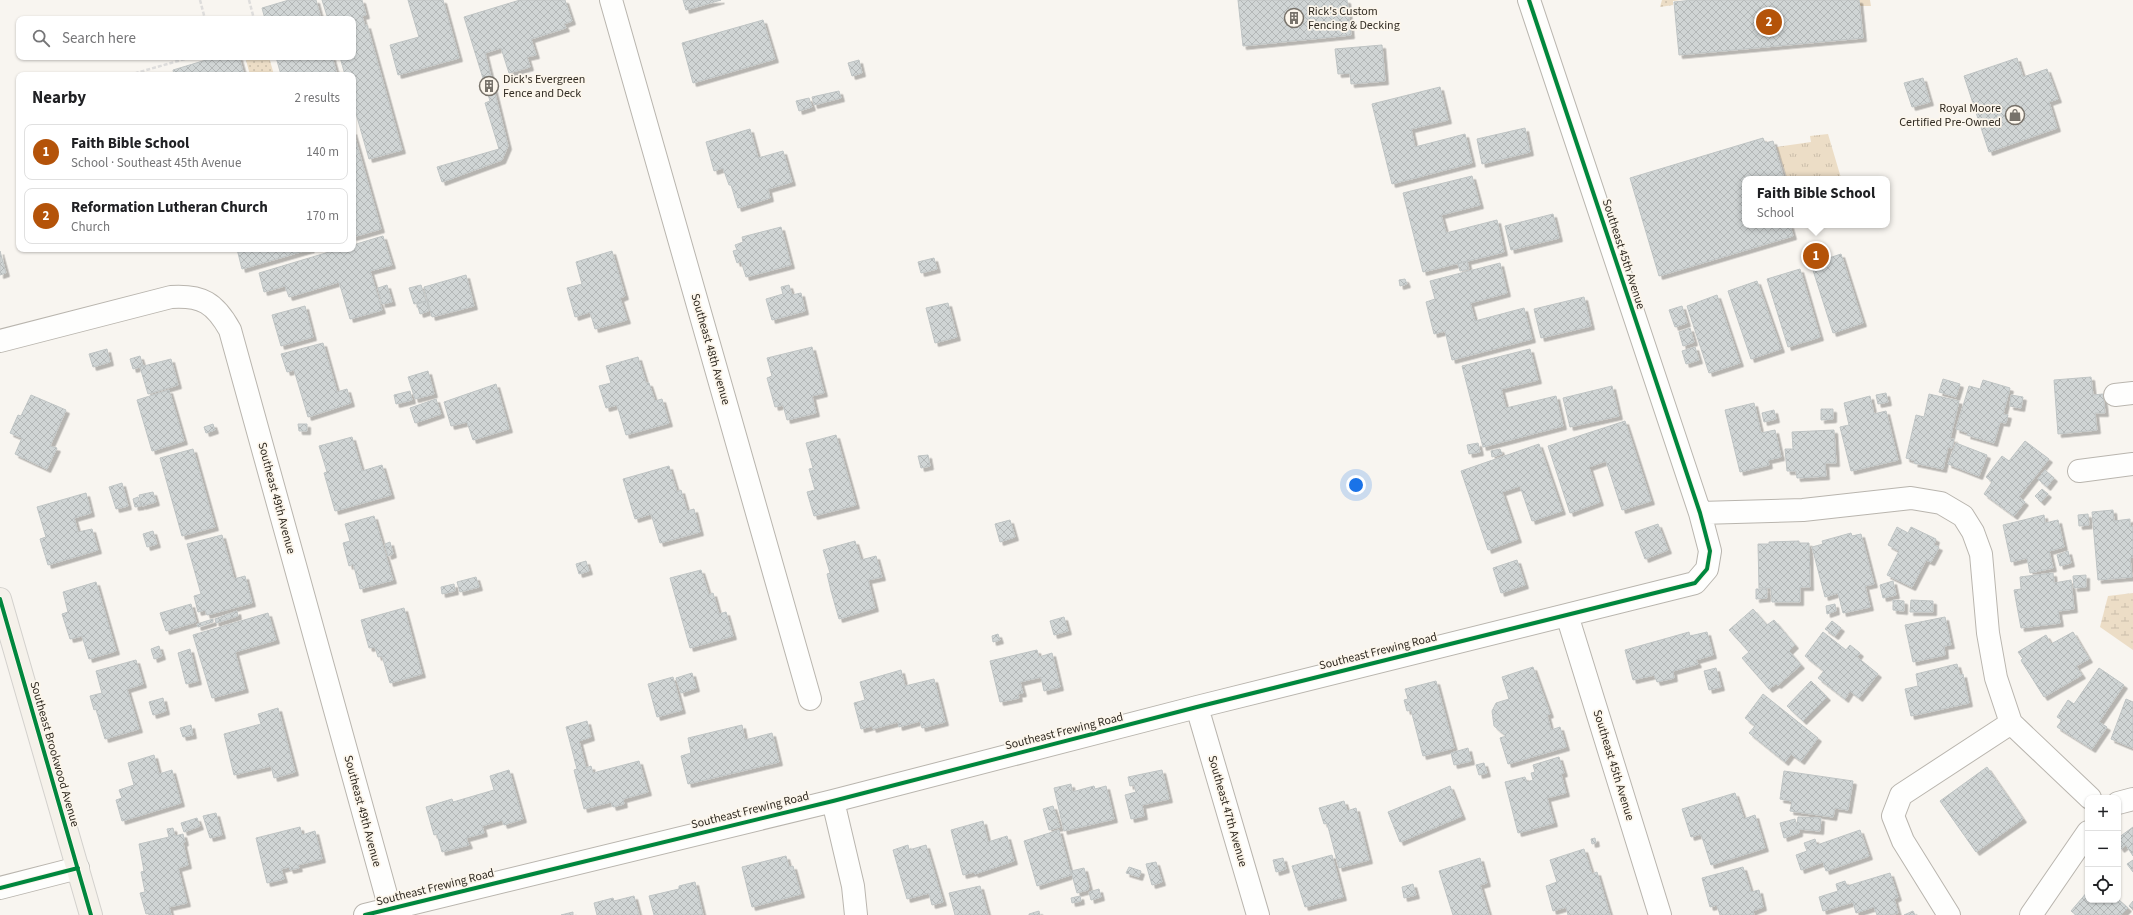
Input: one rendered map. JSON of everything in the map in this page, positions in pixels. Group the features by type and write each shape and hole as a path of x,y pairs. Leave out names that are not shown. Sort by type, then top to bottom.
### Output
{"main road":[{"name":"Southeast Brookwood Avenue","path":"0,599 91,915"}],"street":[{"name":"Southeast 48th Avenue","path":"611,0 810,699"},
{"name":"Southeast 45th Avenue","path":"1529,0 1700,513"},
{"name":"Southeast 49th Avenue","path":"0,341 171,297 189,296 208,302 222,315 230,330 390,909"},
{"path":"2079,471 2133,464"},
{"path":"1700,513 1803,510 1911,498 1941,503 1963,516 1973,532 1981,554 1992,655 1996,678 2011,723 2087,795"},
{"name":"Southeast Frewing Road","path":"365,915 833,800 1197,707 1695,583 1707,569 1710,551 1700,513"},
{"name":"Southeast 45th Avenue","path":"1567,615 1660,915"},
{"name":"Southeast 47th Avenue","path":"1197,707 1258,915"},
{"path":"1949,915 1903,841 1893,816 1901,794 2011,723"},
{"path":"2121,801 2133,799"},
{"path":"833,800 853,886 856,915"},
{"path":"2031,915 2085,836"},
{"path":"0,888 78,868"}],"path":[{"path":"200,0 204,16"},
{"path":"249,0 253,16"},
{"path":"140,72 182,60"}],"green space":[{"path":"1662,0 1681,0 1673,1 1673,5 1660,7"},
{"path":"1859,0 1870,0 1871,6 1860,6"},
{"path":"246,60 270,60 273,72 249,72"},
{"path":"1828,134 1840,176 1786,176 1777,147 1811,142 1810,136"},
{"path":"2133,593 2133,650 2100,627 2108,596"}],"building":[{"path":"289,0 316,0 320,16 264,16 262,8"},
{"path":"322,0 362,0 366,15 362,16 365,26 367,25 402,150 369,159 356,114 356,72 344,72 341,60 356,60 356,16 327,16"},
{"path":"408,0 443,0 459,58 398,75 390,45 419,37"},
{"name":"Dick's Evergreen Fence and Deck","path":"520,0 565,0 572,21 564,24 566,28 531,39 536,55 527,57 530,67 509,73 501,48 485,53 508,146 502,160 442,182 437,167 499,149 485,103 490,101 464,17"},
{"path":"683,0 721,0 686,10"},
{"name":"Rick's Custom Fencing & Decking","path":"1238,0 1347,0 1351,35 1243,46"},
{"path":"1693,0 1859,0 1863,38 1679,55 1674,2"},
{"path":"763,20 775,59 693,83 682,43"},
{"path":"1382,45 1385,81 1351,84 1350,73 1338,74 1335,49"},
{"name":"Royal Moore Certified Pre-Owned","path":"2017,58 2023,77 2047,69 2058,99 2049,102 2057,128 1989,152 1964,76"},
{"path":"206,60 240,60 243,72 173,72 173,70"},
{"path":"277,60 333,60 336,72 280,72"},
{"path":"859,60 862,73 852,76 848,63"},
{"path":"1923,78 1930,102 1912,107 1904,83"},
{"path":"1440,87 1448,120 1411,129 1415,147 1465,134 1472,163 1392,184 1372,104"},
{"path":"839,91 841,98 814,105 812,97"},
{"path":"809,98 812,107 799,111 796,101"},
{"path":"1525,128 1530,152 1482,164 1477,139"},
{"path":"750,129 758,158 783,151 792,182 768,189 770,198 738,208 731,185 729,185 723,168 714,171 706,142"},
{"path":"1763,138 1765,143 1773,141 1783,176 1742,176 1742,228 1791,228 1793,236 1659,276 1630,178"},
{"path":"356,142 381,229 356,236"},
{"path":"1472,176 1480,205 1441,215 1446,233 1497,220 1504,252 1423,272 1403,193"},
{"path":"1553,214 1559,238 1511,250 1505,226"},
{"path":"781,227 791,265 746,277 741,261 737,263 733,251 737,250 735,245 743,242 742,237"},
{"path":"383,236 392,265 370,271 382,310 350,319 339,282 289,297 285,286 264,292 259,273 329,252 356,252 356,244"},
{"path":"0,251 6,273 0,275"},
{"path":"612,251 625,296 620,298 627,320 595,329 590,312 575,317 567,288 582,284 576,262"},
{"path":"238,252 301,252 242,269"},
{"path":"1841,254 1863,323 1833,333 1811,264"},
{"path":"934,258 937,269 921,273 918,262"},
{"path":"1467,261 1469,269 1460,271 1458,264"},
{"path":"1500,263 1507,293 1470,303 1475,321 1524,308 1532,339 1452,360 1445,331 1434,334 1426,302 1435,299 1430,281"},
{"path":"1800,269 1820,337 1788,347 1767,279"},
{"path":"466,275 474,306 432,317 424,287"},
{"path":"1405,279 1407,284 1400,286 1399,280"},
{"path":"1757,281 1781,349 1751,359 1728,291"},
{"path":"387,285 392,302 382,304 378,288"},
{"path":"421,285 426,301 414,304 409,288"},
{"path":"789,285 792,295 801,293 805,311 772,320 766,299 783,294 781,287"},
{"path":"1717,295 1740,363 1709,373 1687,306"},
{"path":"1584,297 1591,326 1541,338 1534,309"},
{"path":"427,301 429,311 420,314 417,304"},
{"path":"948,303 957,337 935,343 926,308"},
{"path":"305,306 313,337 281,346 272,315"},
{"path":"1682,306 1687,323 1675,327 1669,310"},
{"path":"1690,328 1694,342 1683,346 1679,332"},
{"path":"323,343 337,392 347,389 351,403 308,417 294,370 287,372 281,354"},
{"path":"812,347 824,393 812,396 816,413 787,420 783,405 775,407 767,378 772,376 767,358"},
{"path":"1695,347 1699,360 1686,364 1682,351"},
{"path":"107,349 110,362 93,367 89,354"},
{"path":"1530,349 1538,380 1501,389 1506,408 1556,396 1563,426 1483,447 1462,366"},
{"path":"140,356 143,366 133,369 130,359"},
{"path":"638,357 646,383 649,383 655,401 662,399 669,423 626,435 617,405 606,408 599,386 611,383 606,366"},
{"path":"171,359 178,385 148,394 140,367"},
{"path":"428,371 434,394 415,399 408,377"},
{"path":"2091,377 2093,395 2103,394 2105,413 2095,413 2097,430 2058,434 2054,380"},
{"path":"1943,379 1960,384 1956,397 1939,392"},
{"path":"1983,380 2010,388 2003,414 2008,415 2006,423 2000,422 1994,443 1967,435 1968,433 1956,429 1969,386 1980,389"},
{"path":"496,384 509,429 473,440 467,422 451,426 444,402"},
{"path":"1612,386 1619,416 1570,427 1563,398"},
{"path":"169,390 184,441 152,451 137,400"},
{"path":"410,391 412,400 396,404 394,395"},
{"path":"1886,393 1888,402 1878,404 1876,395"},
{"path":"1929,394 1959,401 1950,439 1954,439 1952,448 1948,447 1943,469 1914,463 1915,461 1906,458 1916,415 1924,417"},
{"path":"31,395 66,410 50,446 57,448 47,469 15,454 22,438 10,433 18,415 21,416"},
{"path":"2011,395 2023,397 2021,408 2010,406"},
{"path":"1870,396 1874,414 1886,411 1898,460 1851,471 1840,427 1849,425 1844,403"},
{"path":"436,399 441,414 415,423 410,408"},
{"path":"1754,403 1761,433 1775,430 1781,457 1768,460 1769,465 1740,472 1725,410"},
{"path":"1821,409 1833,409 1833,419 1821,420"},
{"path":"1774,410 1776,419 1764,422 1762,413"},
{"path":"1625,421 1651,501 1622,510 1606,461 1589,467 1600,502 1570,513 1548,446"},
{"path":"213,424 215,430 206,433 204,427"},
{"path":"298,424 307,424 307,431 299,431"},
{"path":"1834,430 1836,463 1825,463 1826,476 1797,478 1796,471 1787,471 1785,449 1793,449 1792,432"},
{"path":"836,435 856,505 814,516 807,492 815,490 809,469 813,468 806,443"},
{"path":"352,437 362,471 382,465 391,495 335,511 324,473 327,472 319,446"},
{"path":"2025,441 2049,459 2019,497 2025,502 2014,516 1984,494 1992,482 1986,477 2002,456 2009,461"},
{"path":"1478,443 1480,452 1469,454 1467,445"},
{"path":"1956,443 1987,455 1979,476 1948,464"},
{"path":"1539,444 1562,511 1532,521 1520,486 1502,492 1518,539 1488,550 1461,471"},
{"path":"193,449 215,527 182,536 160,458"},
{"path":"1500,449 1502,454 1492,457 1491,451"},
{"path":"928,455 930,466 921,468 918,456"},
{"path":"669,466 677,492 681,490 687,511 694,509 700,532 660,543 651,514 635,519 623,479"},
{"path":"2045,470 2054,478 2047,487 2038,479"},
{"path":"122,483 128,506 116,509 109,487"},
{"path":"2042,489 2048,494 2041,502 2035,496"},
{"path":"153,492 156,502 142,506 139,495"},
{"path":"86,493 91,513 74,518 78,532 92,529 98,550 48,565 40,539 46,537 37,507"},
{"path":"138,497 141,506 135,507 133,499"},
{"path":"2113,510 2114,521 2130,519 2130,527 2133,526 2133,557 2130,558 2132,577 2098,580 2092,512"},
{"path":"2088,514 2089,525 2079,526 2078,515"},
{"path":"2044,515 2045,523 2058,520 2064,547 2049,551 2053,568 2030,573 2027,558 2011,562 2003,525"},
{"path":"374,516 393,580 360,589 353,564 349,566 343,543 350,541 345,524"},
{"path":"1010,520 1015,537 1000,542 995,524"},
{"path":"1658,524 1668,550 1645,559 1635,532"},
{"path":"1897,527 1908,533 1911,527 1936,539 1934,545 1939,547 1931,562 1926,560 1912,587 1887,575 1899,551 1888,545"},
{"path":"153,531 157,544 147,547 143,534"},
{"path":"1851,533 1852,536 1861,534 1874,584 1865,586 1870,607 1843,613 1838,593 1825,597 1812,547 1823,544 1822,541"},
{"path":"222,535 234,579 245,576 252,603 207,615 205,610 198,612 194,596 201,594 187,544"},
{"path":"855,541 861,560 876,556 882,577 868,580 875,608 839,619 827,574 830,573 823,550"},
{"path":"1799,541 1799,543 1809,543 1810,587 1800,587 1800,602 1772,602 1771,588 1759,588 1758,544"},
{"path":"390,542 393,554 388,556 385,544"},
{"path":"2068,551 2071,563 2060,566 2057,555"},
{"path":"1517,560 1525,585 1501,593 1493,568"},
{"path":"586,561 589,571 579,574 576,564"},
{"path":"701,570 709,595 713,593 719,614 726,612 733,636 690,648 670,578"},
{"path":"2053,573 2054,583 2071,580 2074,609 2058,611 2060,623 2021,628 2014,590 2021,589 2020,577"},
{"path":"2086,575 2086,587 2074,588 2073,576"},
{"path":"476,577 479,587 460,592 457,582"},
{"path":"1893,581 1896,595 1883,598 1880,585"},
{"path":"96,582 116,651 89,659 82,636 70,639 62,614 68,612 63,592"},
{"path":"454,584 455,591 442,594 441,587"},
{"path":"1756,589 1767,589 1767,598 1756,599"},
{"path":"1893,600 1904,601 1904,611 1893,610"},
{"path":"1911,600 1933,601 1933,612 1910,612"},
{"path":"191,604 196,622 166,631 160,613"},
{"path":"1835,604 1836,611 1827,614 1826,606"},
{"path":"404,608 422,674 390,683 382,656 378,657 375,647 369,648 361,620"},
{"path":"1753,609 1767,625 1774,620 1795,645 1789,651 1801,665 1778,685 1776,684 1769,689 1742,658 1749,652 1729,630"},
{"path":"237,611 238,616 216,623 215,619"},
{"path":"268,613 276,640 235,652 245,689 212,698 193,635"},
{"path":"1064,617 1068,631 1054,635 1050,621"},
{"path":"1945,617 1951,645 1944,646 1945,655 1913,662 1905,625"},
{"path":"213,619 213,622 198,627 197,624"},
{"path":"1832,621 1841,628 1835,636 1825,629"},
{"path":"1689,632 1690,636 1707,632 1713,655 1696,660 1698,664 1673,671 1674,678 1657,682 1654,675 1633,680 1625,650"},
{"path":"1823,632 1846,650 1850,645 1860,653 1857,657 1878,674 1859,698 1850,691 1845,699 1818,678 1824,671 1805,656"},
{"path":"2073,632 2089,659 2076,666 2082,675 2044,697 2022,662 2021,660 2023,659 2018,652 2046,635 2051,644"},
{"path":"998,634 1000,640 993,642 992,636"},
{"path":"159,646 162,656 154,659 151,649"},
{"path":"190,649 198,681 186,684 178,653"},
{"path":"1037,650 1039,657 1052,653 1060,687 1044,691 1041,677 1020,682 1023,693 1018,694 1019,698 1000,702 990,661"},
{"path":"136,660 143,684 127,689 139,729 105,739 96,709 94,710 90,696 102,693 96,671"},
{"path":"1957,664 1960,675 1963,674 1969,703 1911,716 1905,689 1918,686 1916,674"},
{"path":"1533,667 1550,714 1547,715 1551,730 1560,727 1566,747 1508,764 1500,738 1506,736 1494,726 1492,711 1496,703 1509,699 1502,677"},
{"path":"1716,668 1721,687 1709,690 1704,671"},
{"path":"2099,668 2124,685 2099,722 2107,727 2092,749 2057,727 2062,720 2057,717 2068,700 2074,704"},
{"path":"901,670 905,686 934,679 945,722 922,728 920,721 899,727 898,722 873,729 872,726 861,729 854,703 865,700 860,682"},
{"path":"692,673 696,688 681,693 676,678"},
{"path":"673,677 682,710 657,717 648,684"},
{"path":"1436,681 1454,748 1423,756 1411,710 1407,711 1404,700 1408,699 1405,689"},
{"path":"1811,681 1827,697 1803,721 1787,706"},
{"path":"1763,694 1818,738 1801,761 1791,754 1785,762 1749,733 1755,726 1745,718"},
{"path":"163,698 166,711 153,715 149,702"},
{"path":"2126,699 2133,702 2133,748 2111,739"},
{"path":"278,708 295,772 274,778 271,766 234,775 224,734 261,724 258,714"},
{"path":"587,721 591,737 579,741 586,768 591,766 593,773 639,761 648,792 623,799 624,804 613,807 611,802 584,809 574,770 577,769 566,727"},
{"path":"191,725 193,735 183,737 180,728"},
{"path":"742,725 745,740 772,733 779,762 688,784 681,756 691,753 688,738"},
{"path":"1468,748 1471,761 1454,765 1451,753"},
{"path":"154,755 159,774 172,770 181,803 122,821 116,800 122,798 119,790 134,785 128,763"},
{"path":"1559,757 1564,773 1561,774 1566,793 1547,798 1554,823 1518,833 1505,782 1525,777 1527,782 1533,780 1531,773 1535,772 1533,765"},
{"path":"1484,763 1487,773 1479,775 1476,765"},
{"path":"1987,767 2023,819 1976,852 1940,801"},
{"path":"509,770 523,819 504,825 502,820 482,826 484,833 466,838 469,845 442,852 437,834 434,835 426,807 452,799 453,802 494,790 490,776"},
{"path":"1162,770 1169,799 1142,805 1144,816 1131,819 1125,795 1136,792 1134,785 1130,786 1128,777"},
{"path":"1784,771 1853,781 1848,810 1835,808 1833,817 1790,811 1792,801 1780,799"},
{"path":"1071,784 1072,792 1094,786 1095,789 1106,786 1114,819 1064,831 1054,788"},
{"path":"1450,786 1462,816 1400,842 1388,812"},
{"path":"1735,793 1744,819 1755,815 1765,848 1711,865 1701,834 1691,837 1682,809"},
{"path":"1344,801 1347,811 1356,808 1369,860 1339,868 1327,823 1324,824 1319,808"},
{"path":"1053,806 1060,827 1049,830 1043,809"},
{"path":"216,813 222,835 210,838 203,816"},
{"path":"1798,817 1821,818 1820,831 1799,829 1799,833 1784,838 1780,823 1795,819 1797,826"},
{"path":"197,818 200,826 184,832 181,823"},
{"path":"983,821 988,842 1007,836 1014,861 975,874 974,872 963,875 951,830"},
{"path":"300,827 302,835 315,831 322,859 298,865 299,868 290,870 289,867 281,869 284,879 267,883 256,838"},
{"path":"2133,827 2133,856 2126,845 2121,849 2121,836"},
{"path":"173,828 175,836 183,834 185,842 183,843 188,865 178,868 187,903 169,907 171,915 149,915 149,913 146,914 140,893 145,892 141,872 144,871 139,844 169,837 167,829"},
{"path":"1059,830 1071,875 1037,886 1024,841"},
{"path":"1860,830 1869,856 1826,871 1823,862 1801,870 1796,855 1807,851 1804,843 1815,839 1817,845"},
{"path":"1595,838 1596,843 1592,844 1591,839"},
{"path":"908,845 909,850 926,845 943,902 932,905 929,893 907,899 893,850"},
{"path":"1584,849 1592,874 1597,872 1610,915 1568,915 1566,907 1553,911 1546,886 1557,882 1550,860"},
{"path":"1332,855 1343,897 1305,907 1292,866"},
{"path":"786,856 789,867 793,866 801,894 752,907 742,867"},
{"path":"1283,858 1286,869 1276,872 1273,860"},
{"path":"1480,858 1487,883 1480,885 1489,915 1453,915 1439,871"},
{"path":"2133,860 2133,872 2127,864"},
{"path":"1156,862 1162,882 1152,885 1146,864"},
{"path":"1129,867 1141,871 1139,877 1126,873"},
{"path":"1743,867 1751,892 1759,890 1763,907 1753,911 1754,915 1720,915 1717,905 1710,907 1702,878"},
{"path":"1084,868 1089,887 1088,890 1077,893 1071,871"},
{"path":"1890,873 1898,897 1894,899 1898,913 1890,915 1877,915 1874,907 1856,913 1853,902 1823,911 1819,897 1838,891 1836,884 1845,881 1847,886"},
{"path":"695,882 703,915 654,915 649,896 679,889 679,886"},
{"path":"1413,884 1416,895 1404,898 1402,887"},
{"path":"980,886 988,915 955,915 949,893"},
{"path":"1099,889 1101,897 1091,900 1089,892"},
{"path":"2085,895 2085,903 2121,903 2121,902 2128,908 2121,915 2076,915 2071,911"},
{"path":"634,896 639,915 597,915 594,903 613,898 614,901"},
{"path":"1080,896 1081,901 1072,903 1071,898"},
{"path":"2133,901 2133,910 2129,906"},
{"path":"1039,911 1040,915 1029,915 1029,914"},
{"path":"1913,911 1915,915 1904,915"},
{"path":"573,912 573,915 561,915"}],"cycle path":[{"path":"365,915 833,801 1197,707 1695,583 1707,569 1710,551 1700,513 1529,0"},
{"path":"0,599 91,915"},
{"path":"0,888 78,868"}],"place":[{"name":"Rick's Custom Fencing & Decking","path":"1294,18"},
{"name":"Reformation Lutheran Church","path":"1769,22"},
{"name":"Dick's Evergreen Fence and Deck","path":"489,86"},
{"name":"Royal Moore Certified Pre-Owned","path":"2015,115"},
{"name":"Faith Bible School","path":"1816,256"}]}
